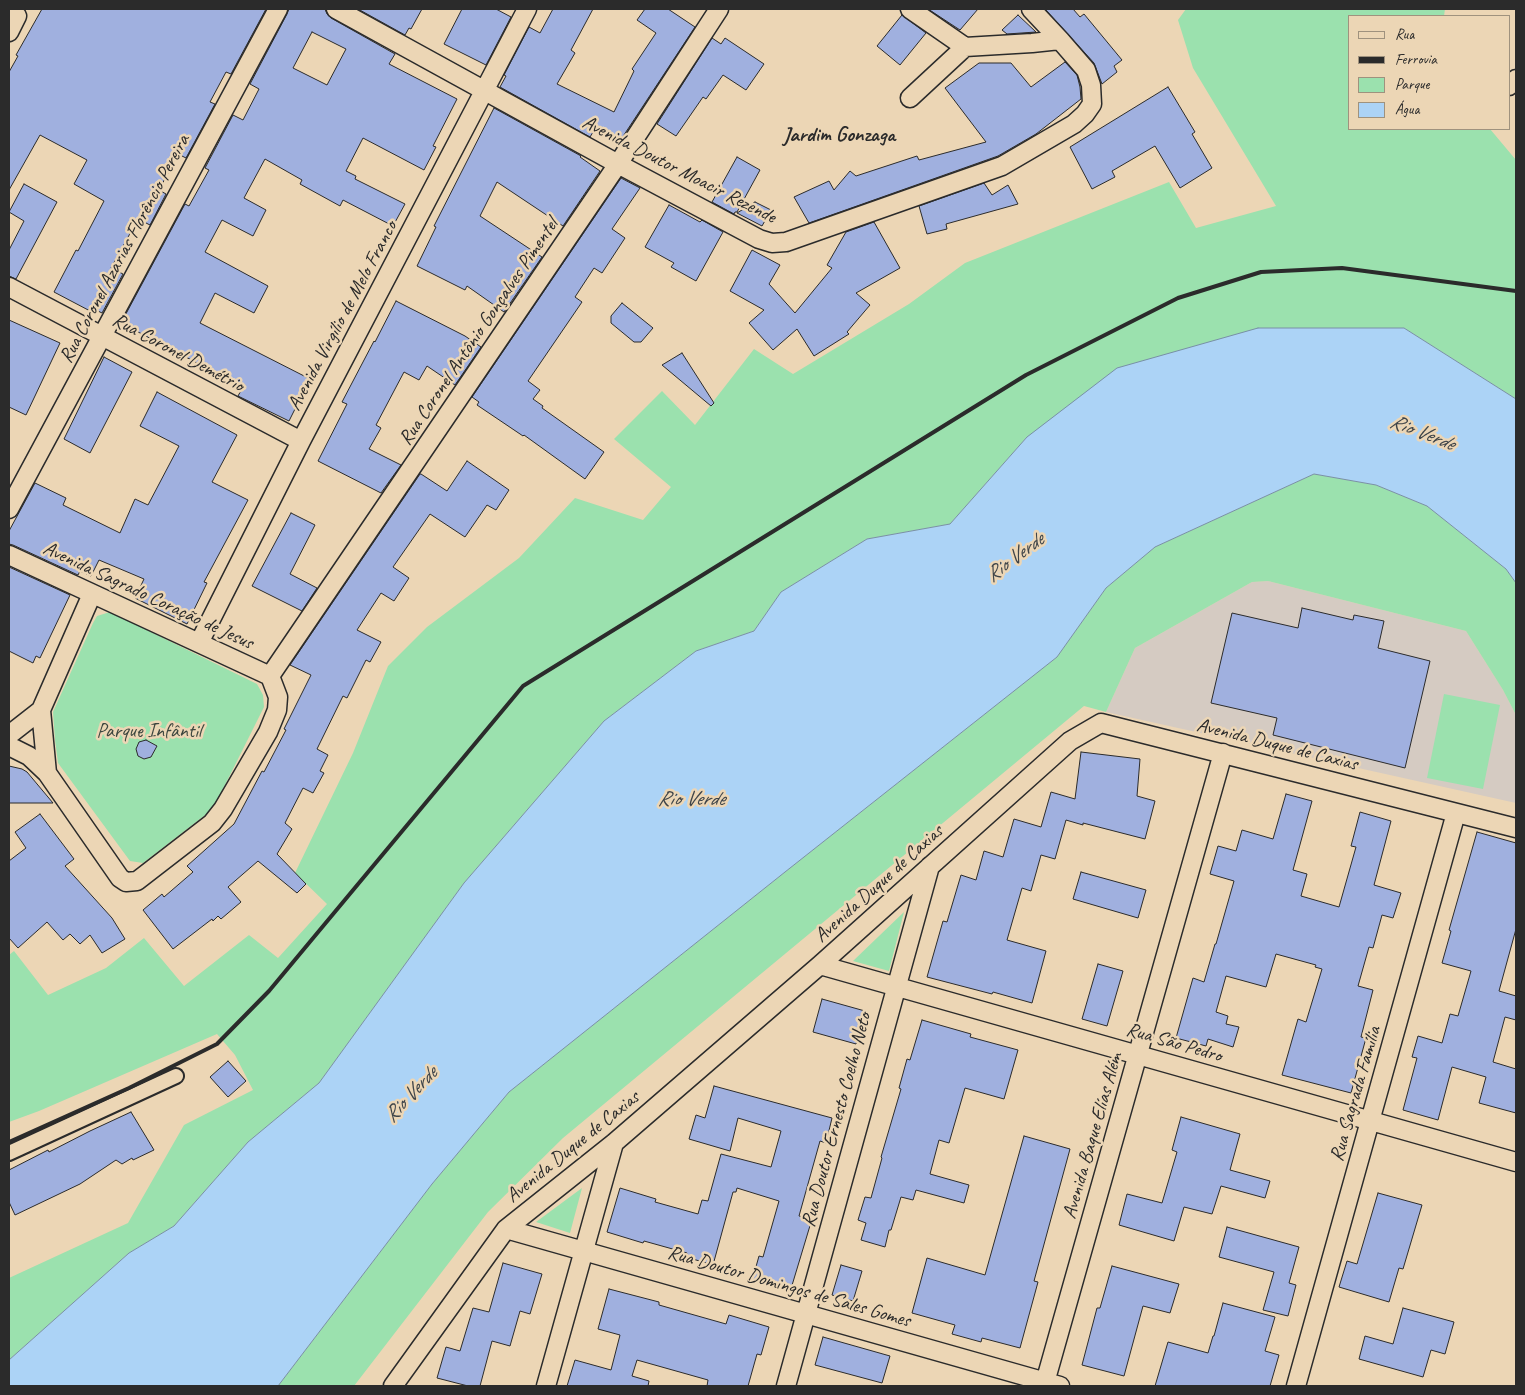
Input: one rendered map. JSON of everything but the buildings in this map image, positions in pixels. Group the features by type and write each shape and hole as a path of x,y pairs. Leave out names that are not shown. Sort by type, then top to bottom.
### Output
{"street":[{"name":"Rua Coronel Azarias Florêncio Pereira","path":"9,509 278,9"},
{"name":"Avenida Doutor Moacir Rezende","path":"336,9 618,164 759,239 772,243 786,242 1002,166 1074,124 1092,104 1091,85 1086,70 1060,40"},
{"name":"Avenida Virgílio de Melo Franco","path":"199,643 301,441 527,9"},
{"name":"Rua Coronel Antônio Gonçalves Pimentel","path":"270,676 618,164 719,9"},
{"path":"910,9 965,47 1060,40"},
{"path":"1031,9 1060,40"},
{"path":"9,10 17,16 9,32"},
{"path":"910,98 965,47"},
{"name":"Rua Coronel Demétrio","path":"9,287 301,441"},
{"name":"Avenida Sagrado Coração de Jesus","path":"9,556 270,676"},
{"path":"9,735 41,710 92,594"},
{"path":"9,746 29,756 47,773 120,878 126,882 137,881 212,823 223,809 268,732 277,710 278,697 270,676"},
{"path":"41,710 47,773"},
{"name":"Avenida Duque de Caxias","path":"393,1386 506,1229 614,1143 820,965 1070,741 1101,723 1516,828"},
{"name":"Avenida Baque Elías Além","path":"1050,1385 1138,1055 1223,753"},
{"name":"Rua Sagrada Família","path":"1296,1386 1456,813"},
{"name":"Rua Doutor Ernesto Coelho Neto","path":"786,1386 930,866"},
{"name":"Rua São Pedro","path":"820,965 1516,1162"},
{"path":"9,1153 176,1076"},
{"path":"546,1386 614,1143"},
{"name":"Rua Doutor Domingos de Sales Gomes","path":"506,1229 1050,1385"}],"shaded area":[{"path":"1268,581 1466,631 1503,690 1516,715 1516,803 1106,712 1135,648 1252,582"}],"green space":[{"path":"1186,9 1445,9 1444,15 1348,15 1348,130 1491,130 1516,160 1516,399 1404,328 1027,437 950,524 867,539 781,592 754,631 696,651 604,721 464,883 319,1083 248,1142 174,1226 129,1253 9,1360 9,1278 128,1223 184,1125 253,1090 235,1055 217,1034 39,1111 9,1122 9,955 14,951 48,995 106,968 144,938 184,986 249,935 278,958 327,904 295,873 353,753 388,666 427,627 519,558 575,498 643,520 671,487 614,439 662,391 695,425 754,349 793,374 909,304 965,263 1169,182 1196,228 1276,206 1193,68 1178,20"},
{"path":"1314,474 1376,485 1427,506 1506,569 1516,583 1516,715 1503,690 1466,631 1268,581 1252,582 1135,648 1106,712 1084,706 563,1138 488,1212 354,1386 278,1386 432,1184 509,1092 1057,657 1106,588 1155,547"},
{"name":"Parque Infântil","path":"110,612 257,684 263,695 264,707 213,809 143,863 130,861 58,763 53,712 93,623 97,616"},
{"path":"1444,694 1500,705 1483,789 1427,778"},
{"path":"904,912 889,971 853,961"},
{"path":"582,1188 570,1233 536,1222"}],"water":[{"name":"Rio Verde","path":"1258,328 1404,328 1516,399 1516,583 1506,569 1427,506 1376,485 1314,474 1155,547 1106,588 1057,657 509,1092 432,1184 278,1386 9,1386 9,1360 129,1253 174,1226 248,1142 319,1083 464,883 604,721 696,651 754,631 781,592 867,539 950,524 1027,437 1117,368"}],"railway":[{"path":"9,1142 129,1088 217,1044 269,991 523,686 1026,375 1178,298 1261,272 1342,268 1516,291"}],"district":[{"name":"Jardim Gonzaga","path":"839,135"}]}
